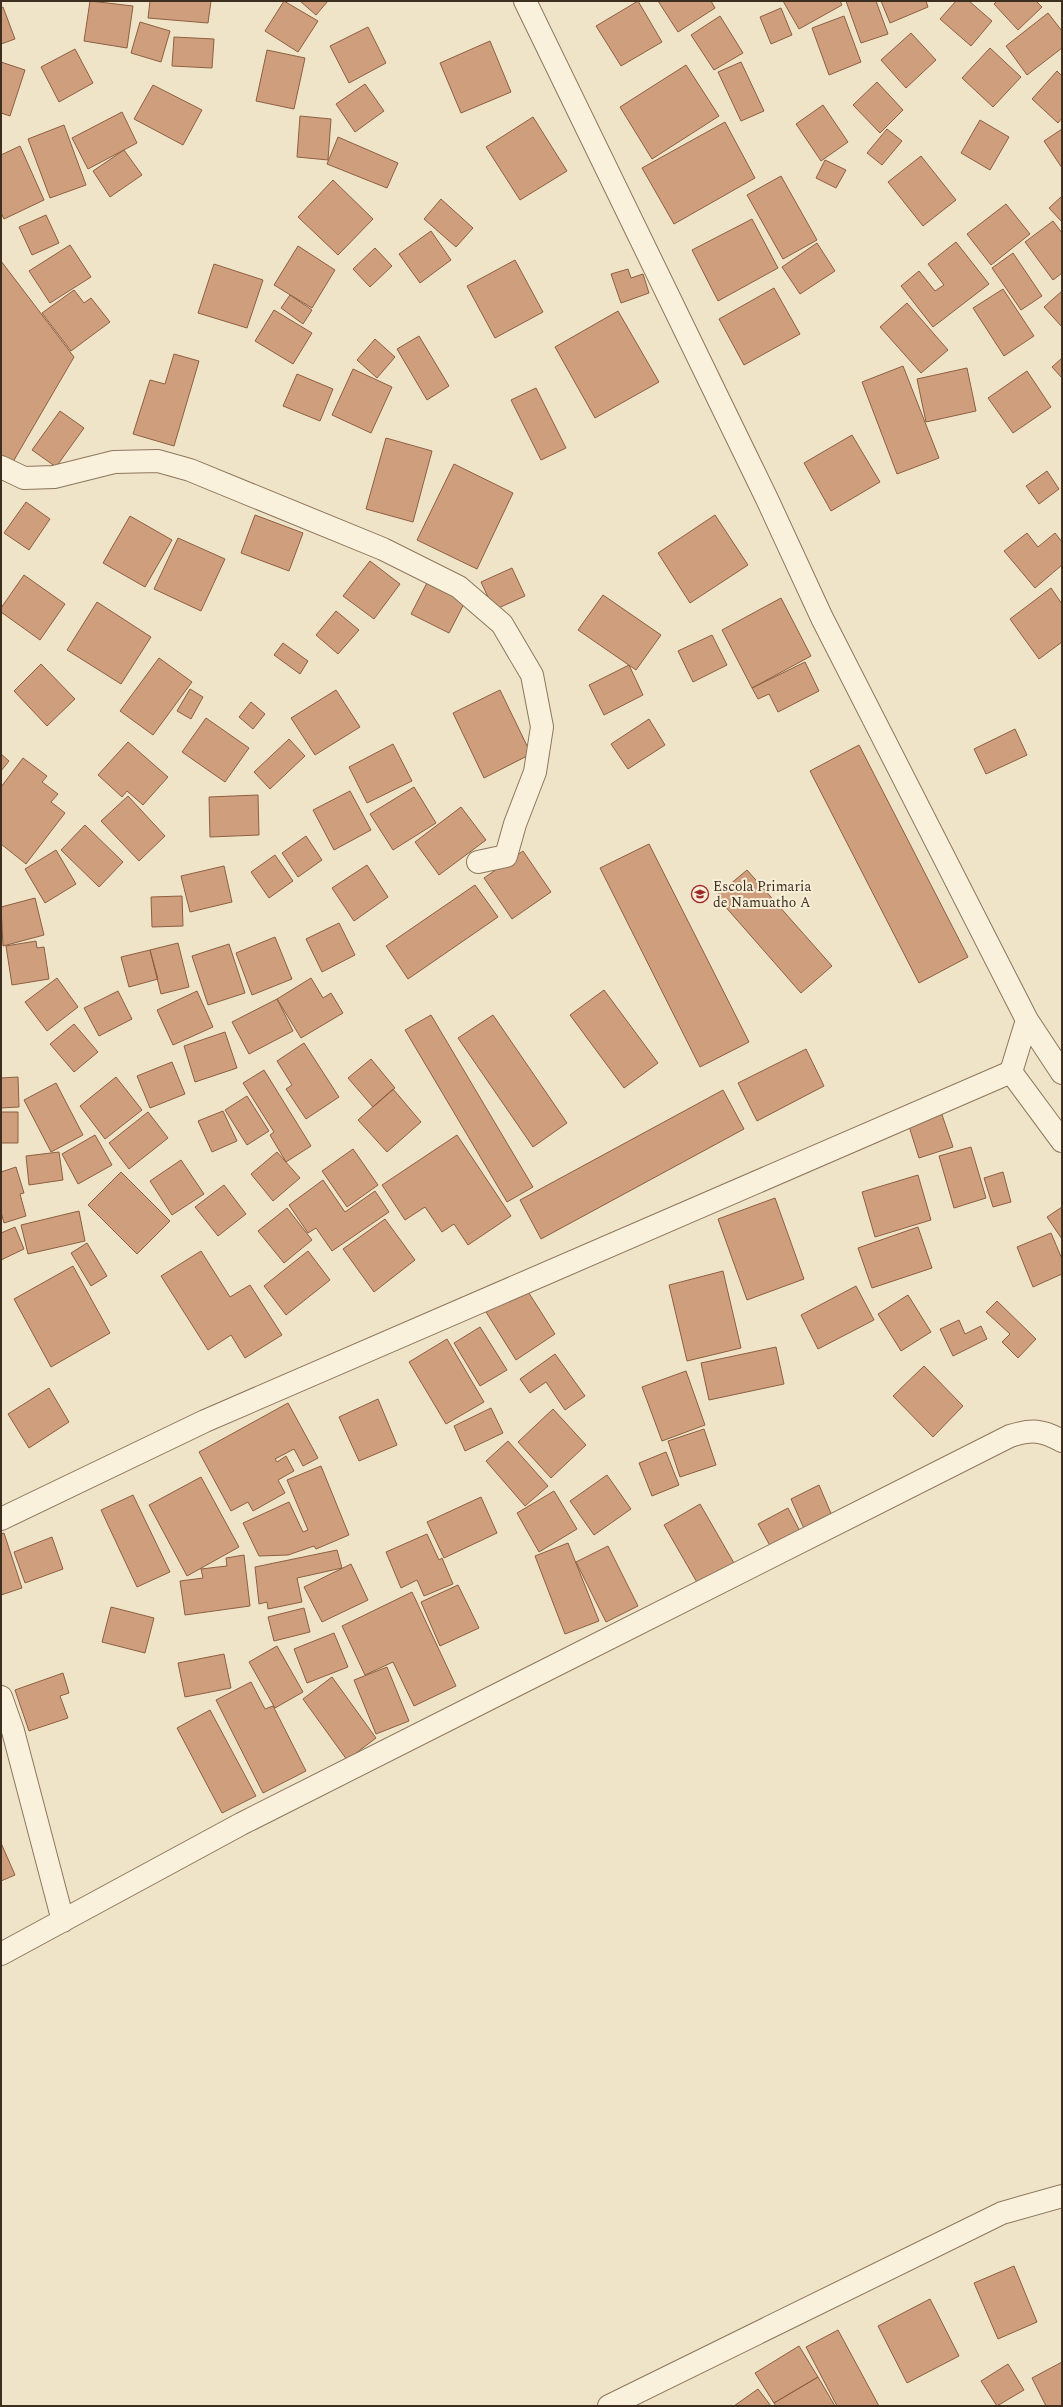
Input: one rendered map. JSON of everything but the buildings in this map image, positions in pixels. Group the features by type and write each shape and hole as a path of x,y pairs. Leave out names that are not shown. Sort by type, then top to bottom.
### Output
{"street":[{"path":"526,1 767,499 822,618 1027,1020 1062,1073"},
{"path":"1,467 24,478 54,478 114,462 158,461 190,470 383,548 460,587 502,624 506,630 532,675 542,727 535,772 514,824 506,856 478,862"},
{"path":"1,1519 205,1421 1011,1072 1027,1020"},
{"path":"1011,1072 1062,1141"},
{"path":"1,1954 241,1824 1010,1436 1026,1431 1046,1432 1062,1441"},
{"path":"1,1697 13,1731 63,1921"},
{"path":"609,2406 1002,2213 1062,2196"}],"place":[{"name":"Escola Primaria de Namuatho A","path":"700,894"}]}
